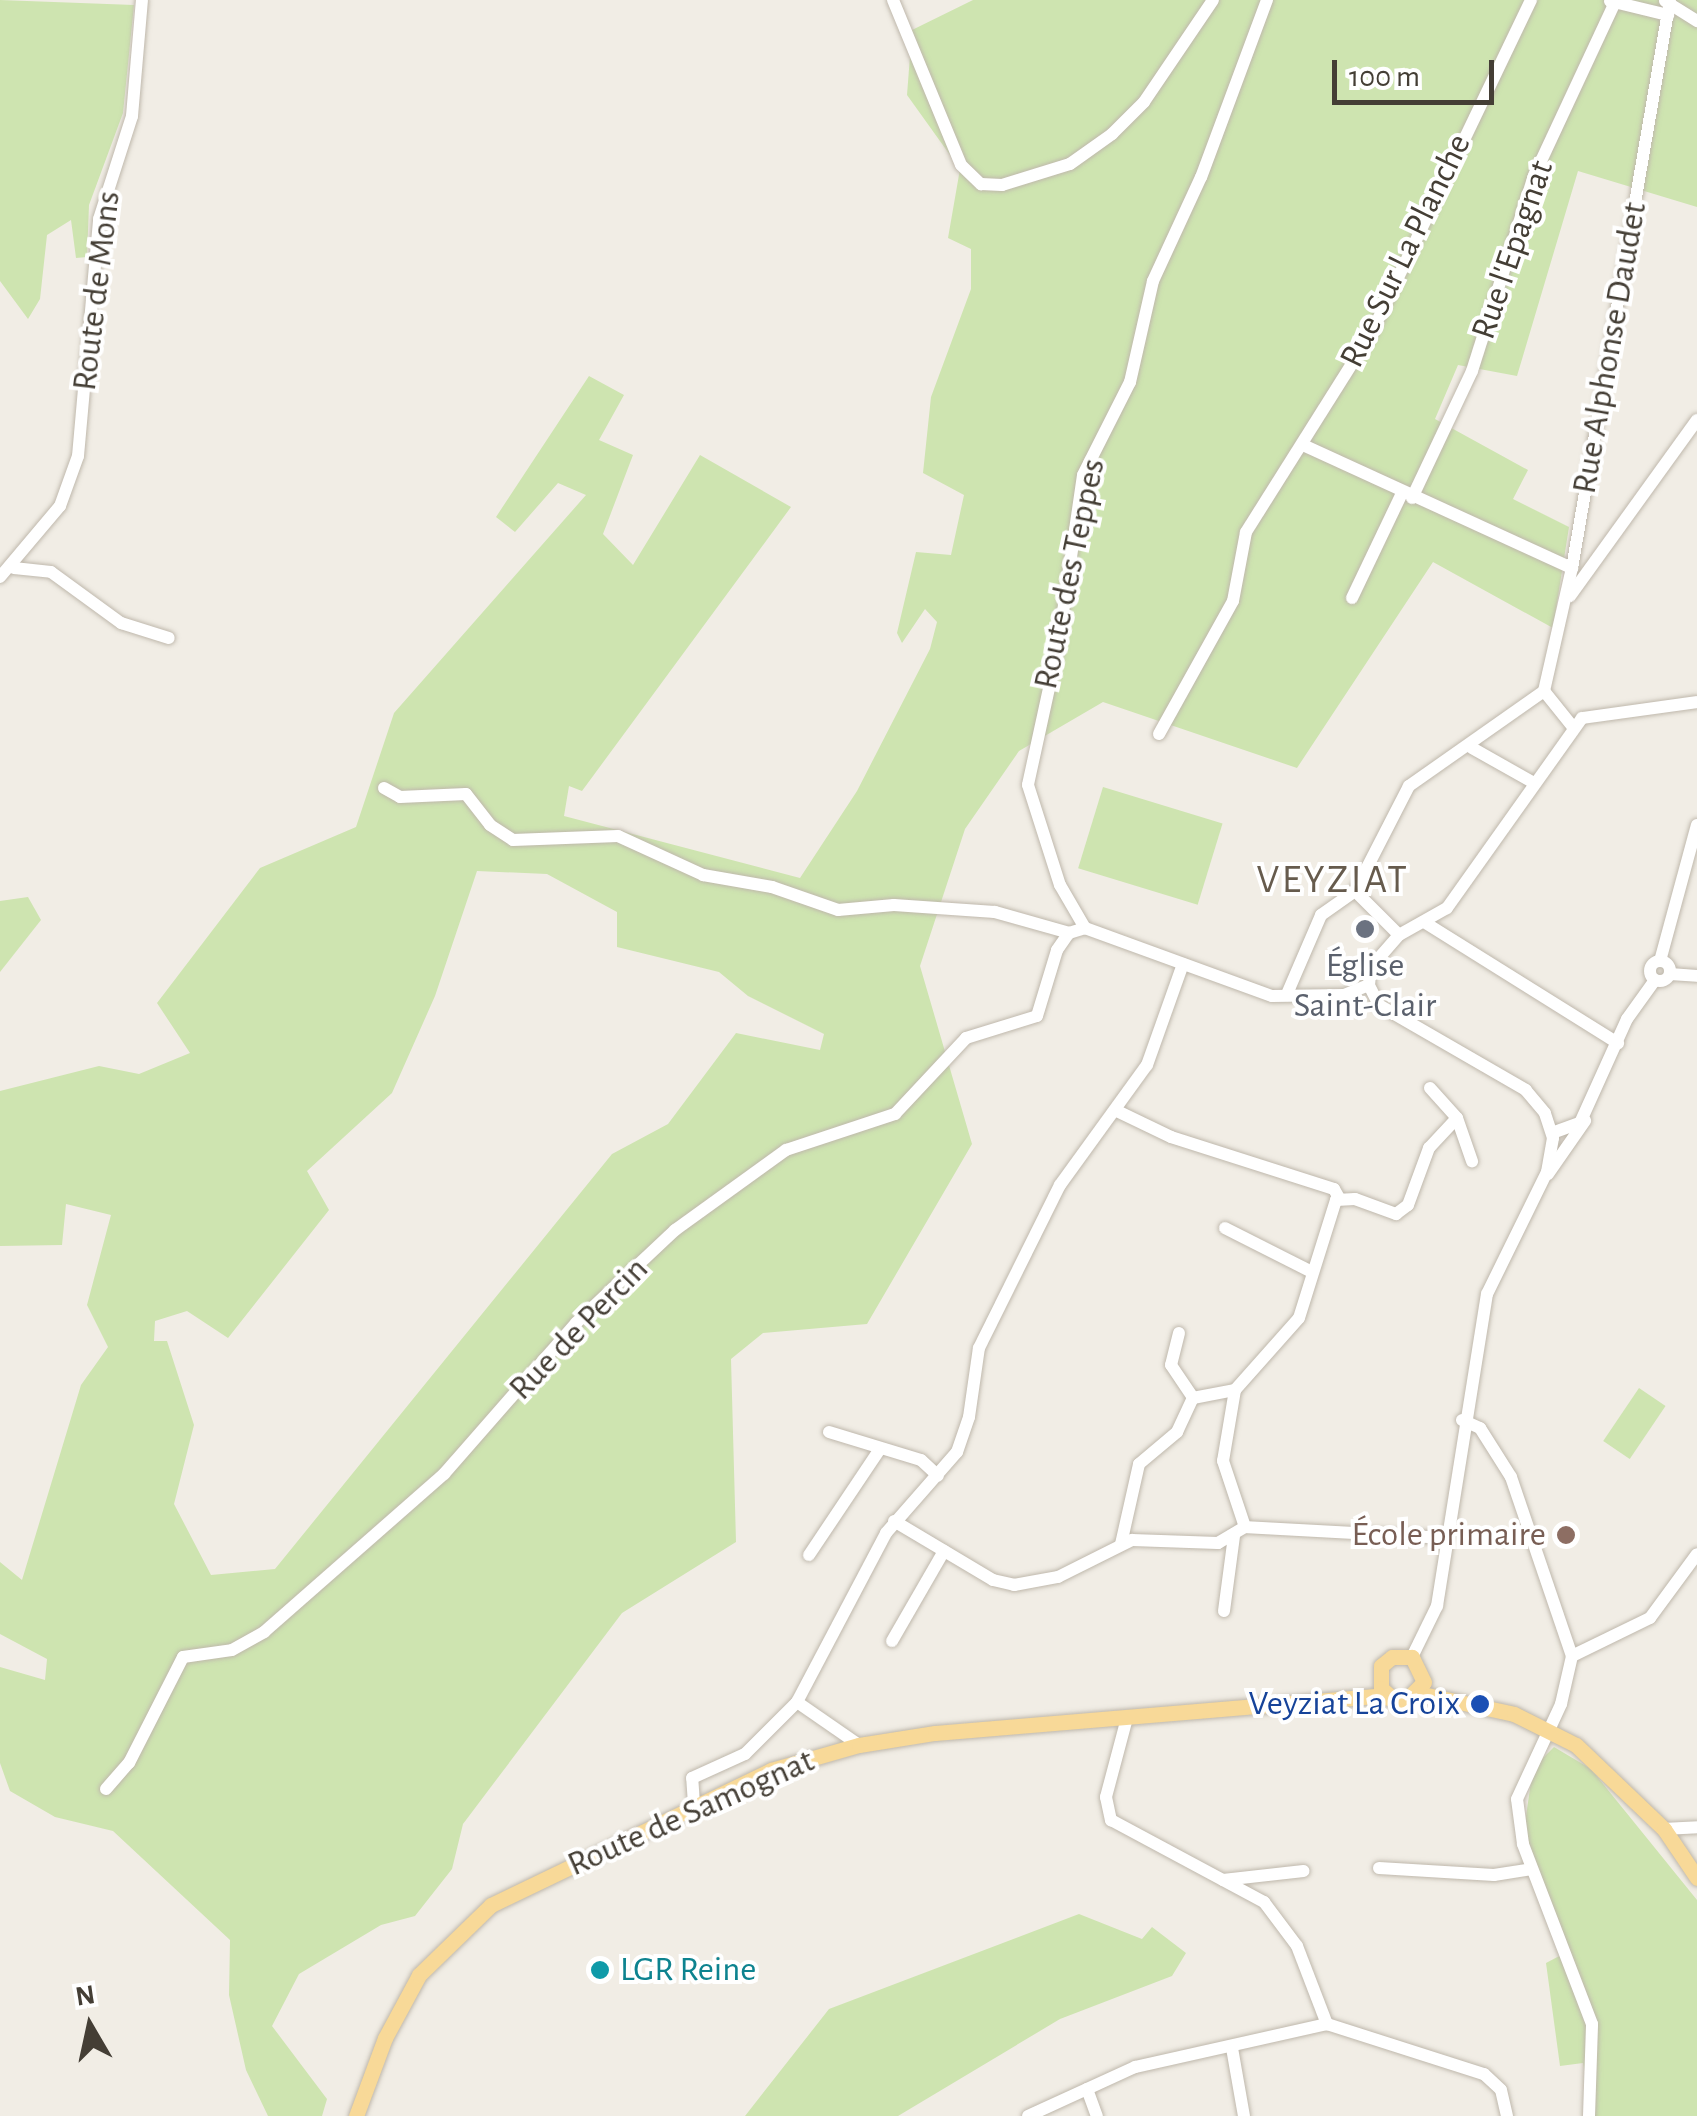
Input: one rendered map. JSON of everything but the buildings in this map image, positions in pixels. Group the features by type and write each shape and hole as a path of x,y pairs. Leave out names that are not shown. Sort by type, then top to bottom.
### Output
{"main road":[{"path":"1475,1702 1418,1663 1392,1656 1379,1673 1381,1688 1392,1698 1418,1693 1475,1702 1547,1728 1605,1767 1664,1829 1697,1878"},
{"path":"1418,1663 1418,1693"},
{"name":"Route de Samognat","path":"1330,1702 1379,1673"},
{"name":"Route de Samognat","path":"356,2116 385,2038 419,1974 452,1938 491,1905 694,1804 772,1770 859,1745 1127,1718 1392,1698"}],"street":[{"name":"Route de Mons","path":"14,568 60,506 78,456 99,220 132,116 142,0"},
{"path":"893,0 961,165 982,184 1002,185 1070,164 1112,134 1144,102 1212,0"},
{"name":"Route des Teppes","path":"1085,928 1060,885 1028,785 1058,647 1078,500 1093,451 1138,360 1149,292 1201,177 1266,0"},
{"name":"Rue Sur La Planche","path":"1160,734 1234,601 1246,532 1372,332 1531,0"},
{"path":"1611,1 1668,4 1697,21"},
{"name":"Rue l'Epagnat","path":"1352,598 1472,370 1534,176 1611,1"},
{"name":"Rue Alphonse Daudet","path":"1544,691 1566,602 1668,4"},
{"path":"1566,602 1697,420"},
{"path":"1302,445 1572,568"},
{"path":"0,577 14,568 51,572 121,623 169,638"},
{"path":"1287,994 1321,915 1355,890 1409,786 1472,748 1544,691 1572,726"},
{"path":"1542,1181 1552,1133 1526,1090 1384,1010 1368,985 1376,958 1399,934 1447,908 1572,726 1582,718 1697,702"},
{"path":"1472,748 1534,783"},
{"path":"384,788 400,797 466,794 490,826 512,840 618,836 704,875 772,887 838,910 894,905 995,912 1069,933 1085,928 1272,996 1344,995 1368,985"},
{"path":"1655,980 1651,967 1660,961 1697,825"},
{"path":"1355,890 1399,934"},
{"path":"1424,922 1618,1044"},
{"name":"Rue de Percin","path":"106,1789 129,1763 183,1657 232,1650 264,1632 444,1474 576,1324 674,1230 786,1150 896,1114 966,1038 1037,1016 1069,933"},
{"path":"1660,961 1670,974"},
{"path":"694,1804 692,1778 745,1754 797,1702 894,1520 938,1476 966,1430 978,1348 1060,1185 1117,1112 1153,1054 1183,964"},
{"path":"1418,1663 1437,1606 1462,1420 1495,1270 1542,1181 1578,1136 1632,1009 1655,980 1670,974 1697,976"},
{"path":"1430,1088 1456,1118 1472,1161"},
{"path":"1552,1133 1576,1128 1589,1109"},
{"path":"1117,1112 1170,1137 1334,1189 1340,1198 1384,1214 1408,1206 1428,1148 1456,1118"},
{"path":"1224,1611 1239,1532 1223,1460 1235,1390 1299,1318 1310,1272 1340,1198"},
{"path":"1225,1228 1310,1272"},
{"path":"1179,1333 1171,1365 1192,1398"},
{"path":"1192,1398 1235,1390"},
{"path":"1121,1544 1139,1464 1177,1432 1192,1398"},
{"path":"1462,1420 1486,1437 1522,1506 1572,1656 1561,1704 1547,1728 1516,1806 1532,1869 1592,2024 1589,2116"},
{"path":"829,1432 921,1460 938,1476"},
{"path":"810,1554 880,1450"},
{"path":"894,1520 944,1551 1014,1586 1058,1578 1121,1544 1201,1544 1239,1532 1445,1538"},
{"path":"892,1642 944,1551"},
{"path":"1572,1656 1650,1618 1697,1554"},
{"path":"797,1702 859,1745"},
{"path":"1127,1718 1106,1797 1110,1820 1223,1880 1277,1916 1302,1956 1327,2024"},
{"path":"1664,1829 1697,1827"},
{"path":"1379,1868 1494,1876 1532,1869"},
{"path":"1223,1880 1303,1871"},
{"path":"1028,2116 1135,2067 1327,2024 1484,2074 1501,2090 1507,2116"},
{"path":"1232,2048 1244,2116"},
{"path":"1087,2089 1096,2116"}],"green space":[{"path":"0,0 134,5 123,113 89,205 87,257 76,258 71,220 47,235 40,299 28,319 0,281"},
{"path":"973,0 1697,0 1697,207 1578,171 1517,376 1458,365 1435,419 1528,470 1513,499 1569,527 1553,628 1433,562 1297,768 1103,702 1019,751 965,829 920,966 972,1144 867,1324 763,1333 731,1359 736,1542 622,1613 463,1824 452,1869 415,1916 381,1925 299,1974 272,2026 327,2099 322,2116 268,2116 246,2070 229,1995 230,1940 113,1831 55,1817 10,1791 0,1763 0,1667 45,1680 47,1659 0,1634 0,1562 22,1580 81,1385 108,1347 87,1305 111,1215 66,1204 62,1245 0,1246 0,1091 99,1066 139,1074 190,1053 157,1003 260,868 356,827 394,713 586,495 558,483 515,532 496,517 589,376 624,395 599,440 633,455 603,534 633,565 700,455 791,507 582,791 569,786 564,816 800,878 857,791 930,649 937,622 925,609 902,643 897,633 916,552 951,555 964,495 923,473 931,397 971,289 971,249 948,238 960,169 907,95 912,30","holes":["477,871 547,874 617,912 617,947 719,972 748,996 824,1034 820,1050 736,1033 668,1124 612,1154 275,1569 211,1575 174,1504 194,1425 167,1341 154,1341 155,1321 187,1311 228,1338 329,1210 307,1171 392,1093 435,996"]},
{"path":"1103,787 1223,824 1198,905 1078,868"},
{"path":"28,897 41,920 0,972 0,901"},
{"path":"1639,1388 1666,1406 1630,1459 1603,1441"},
{"path":"1554,1747 1591,1769 1697,1900 1697,2116 1595,2116 1583,2063 1560,2066 1546,1963 1565,1953 1524,1830 1533,1768"},
{"path":"1079,1914 1142,1939 1152,1927 1186,1953 1172,1976 1060,2019 898,2116 745,2116 829,2009"}],"place":[{"name":"Église Saint-Clair","path":"1365,929"},
{"name":"École primaire","path":"1566,1535"},
{"name":"Veyziat La Croix","path":"1480,1704"},
{"name":"LGR Reine","path":"600,1970"}],"district":[{"name":"VEYZIAT","path":"1333,880"}]}
